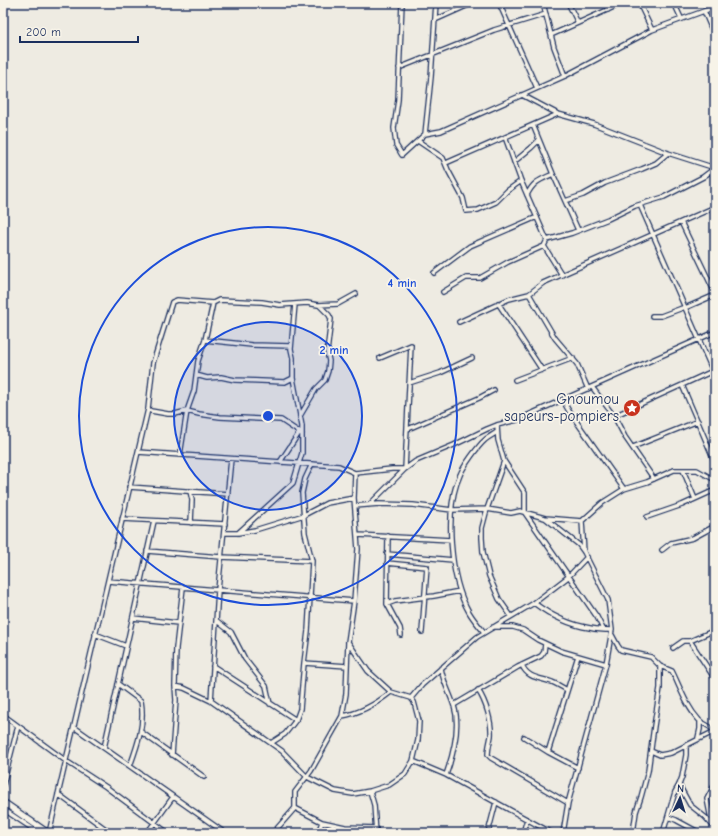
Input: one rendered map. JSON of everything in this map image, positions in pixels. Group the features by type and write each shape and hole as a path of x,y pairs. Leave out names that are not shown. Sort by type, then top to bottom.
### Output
{"main road":[{"path":"3,802 49,833"}],"street":[{"path":"402,3 398,100 394,128 396,145 402,155 426,134 441,131 565,76 652,30 681,18 715,7"},
{"path":"426,134 436,3"},
{"path":"435,20 473,3"},
{"path":"499,3 538,88"},
{"path":"543,3 551,35 565,76"},
{"path":"568,3 578,23"},
{"path":"605,3 608,10"},
{"path":"551,35 623,3"},
{"path":"639,3 652,30"},
{"path":"674,3 681,18"},
{"path":"704,11 715,37"},
{"path":"399,68 509,25 546,14"},
{"path":"522,95 558,114 594,124 668,153 715,168"},
{"path":"446,163 558,114"},
{"path":"533,125 578,230"},
{"path":"504,137 521,181 547,240"},
{"path":"514,162 539,140"},
{"path":"418,141 444,158 448,170 463,198 466,211 478,210 496,202 507,191 521,181"},
{"path":"565,201 583,195 605,183 656,163 668,153"},
{"path":"443,292 466,278 480,278 508,262 544,246 547,240 566,235 679,190 703,177 715,168"},
{"path":"527,195 535,182 553,174"},
{"path":"640,205 699,340 714,370 715,376"},
{"path":"459,322 509,299 529,294 543,283 715,207"},
{"path":"434,273 470,246 537,217"},
{"path":"652,316 661,316 685,308 715,294 681,222"},
{"path":"544,246 562,275"},
{"path":"49,833 148,409 153,363 172,302 177,300 213,303 219,300 262,302 280,305 307,303 318,305 338,304 356,294"},
{"path":"529,294 556,338 580,369 588,389"},
{"path":"180,455 187,411 194,391 198,361 205,340 213,303"},
{"path":"238,533 293,482 300,462 302,453 300,416 293,378 293,358 291,346 295,304"},
{"path":"498,304 542,370"},
{"path":"300,416 316,389 324,380 328,371 329,361 327,352 331,319 322,307 318,305"},
{"path":"369,505 405,469 416,461 497,425 517,420 715,332"},
{"path":"205,340 252,345 291,346"},
{"path":"380,358 410,345 408,429 405,469"},
{"path":"409,383 440,372 472,358"},
{"path":"515,380 573,358"},
{"path":"614,416 714,370"},
{"path":"196,375 207,378 221,377 235,380 285,382 293,378"},
{"path":"682,385 715,462"},
{"path":"592,387 614,416 654,479"},
{"path":"408,429 494,390"},
{"path":"565,399 566,406 569,411 624,489"},
{"path":"148,409 151,411 168,414 187,411 220,417 281,420 301,434"},
{"path":"633,447 698,421"},
{"path":"497,425 497,432 504,460 524,492 525,513 597,617 603,629"},
{"path":"484,632 469,613 460,591 453,560 451,540 452,510 454,494 459,476 464,466 485,439 497,432"},
{"path":"280,462 301,434"},
{"path":"138,452 280,462 300,462 339,466 355,472 405,469"},
{"path":"211,701 218,590 232,459"},
{"path":"504,460 486,509 482,528 482,538 485,563 493,588 511,616"},
{"path":"272,743 285,734 296,720 300,709 308,632 312,561 306,545 302,493 305,479 312,464"},
{"path":"355,506 402,505 452,510 486,509 511,512 520,511 545,518 582,521 602,503 624,489 633,487 674,470 697,470 715,480"},
{"path":"683,470 695,499"},
{"path":"273,833 295,808 295,792 307,777 342,716 346,694 348,642 354,601 358,535 354,498 355,472"},
{"path":"129,487 228,494"},
{"path":"647,517 715,490"},
{"path":"190,491 192,500 191,522"},
{"path":"224,533 238,533 255,530 304,515 327,503 354,498"},
{"path":"545,518 578,545 587,557 608,600 612,630 606,664 568,803 563,833"},
{"path":"122,519 224,524"},
{"path":"104,748 154,521"},
{"path":"582,521 584,552"},
{"path":"662,550 671,543 693,538 715,526"},
{"path":"358,535 451,540"},
{"path":"388,536 388,604 400,628 401,635"},
{"path":"148,551 221,557 312,561"},
{"path":"388,554 453,560"},
{"path":"410,698 441,668 484,632 534,603 568,577 587,557"},
{"path":"387,563 427,567 422,632"},
{"path":"108,581 354,601"},
{"path":"172,754 176,700 175,686 178,623 183,588"},
{"path":"388,604 392,602 460,591"},
{"path":"534,603 546,612 573,624 590,628 612,630"},
{"path":"133,618 178,623"},
{"path":"217,621 231,632 245,659 266,686 270,704"},
{"path":"492,627 513,627 523,630 545,644 561,651 606,664"},
{"path":"673,648 683,642 690,641 715,630"},
{"path":"95,634 126,646"},
{"path":"612,635 621,650 651,657 660,666 672,671 686,702 700,721 714,731 698,738 672,753 660,755 651,751"},
{"path":"690,641 715,679"},
{"path":"175,686 184,688 211,701 272,743 282,751 307,777 335,791 353,794 370,792 385,787 405,774 413,761 418,740 419,721 414,702 410,698 391,692 368,671 348,642"},
{"path":"454,706 478,690 541,656 544,652 545,644"},
{"path":"548,752 557,728 578,656"},
{"path":"304,663 347,666"},
{"path":"522,665 525,671 535,677 551,682 567,690"},
{"path":"213,666 296,720"},
{"path":"633,833 636,812 648,771 660,688 660,666"},
{"path":"441,668 442,678 454,706 456,729 456,740 446,776"},
{"path":"118,684 141,701 143,716 141,732 130,766"},
{"path":"478,690 488,713 491,735 488,755 568,803"},
{"path":"342,716 360,712 374,705 391,692"},
{"path":"3,715 168,833"},
{"path":"698,738 700,721"},
{"path":"3,785 18,726"},
{"path":"74,726 225,833"},
{"path":"141,732 204,777"},
{"path":"524,737 578,768"},
{"path":"664,833 684,766 686,745"},
{"path":"413,761 446,776 552,833"},
{"path":"715,784 707,799 715,828"},
{"path":"679,785 690,805 705,817 715,828"},
{"path":"370,792 374,805 376,833"},
{"path":"58,794 111,833"},
{"path":"147,833 174,797"},
{"path":"488,833 496,802"},
{"path":"295,808 322,822 345,827 376,828"},
{"path":"3,809 36,832"},
{"path":"668,817 700,833"},
{"path":"523,833 527,819"},
{"path":"318,833 322,822"}],"place":[{"name":"Gnoumou sapeurs-pompiers","path":"632,408"}]}
